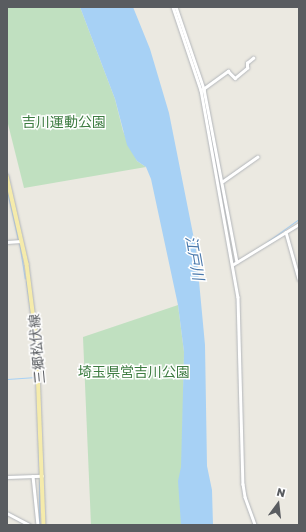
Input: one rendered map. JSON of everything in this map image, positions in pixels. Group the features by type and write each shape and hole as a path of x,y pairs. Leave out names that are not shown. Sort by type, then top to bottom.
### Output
{"main road":[{"name":"三郷松伏線","path":"7,176 31,294 38,351 44,525"}],"street":[{"path":"173,7 202,90 216,162 240,312 240,419 243,484 244,497 255,525"},
{"path":"176,7 202,90 223,181 237,262"},
{"path":"202,90 228,71 235,78 247,68 247,63 253,58"},
{"path":"223,181 257,157"},
{"path":"232,265 299,224"},
{"path":"286,232 299,279"},
{"path":"7,242 21,241"},
{"path":"33,476 38,525"},
{"path":"7,477 42,476"},
{"path":"7,513 30,525"}],"green space":[{"name":"吉川運動公園","path":"7,7 80,7 115,99 123,131 137,161 146,167 24,188 7,120"},
{"name":"埼玉県営吉川公園","path":"178,305 184,352 181,525 91,525 83,337"}],"water":[{"name":"江戸川","path":"80,7 133,7 150,49 169,113 196,249 205,345 207,466 212,490 213,525 181,525 178,481 181,467 184,352 178,305 151,179 146,167 137,161 127,145 115,99"}],"waterway":[{"path":"199,78 200,84"},
{"path":"204,97 208,115"},
{"path":"7,191 18,240"},
{"path":"224,201 236,262"},
{"path":"267,242 299,219"},
{"path":"19,242 25,279"},
{"path":"26,281 31,318"},
{"path":"31,320 35,357"},
{"path":"35,360 37,397"},
{"path":"7,379 36,377"},
{"path":"37,399 38,435"},
{"path":"38,438 39,474"},
{"path":"39,478 39,525"}]}
